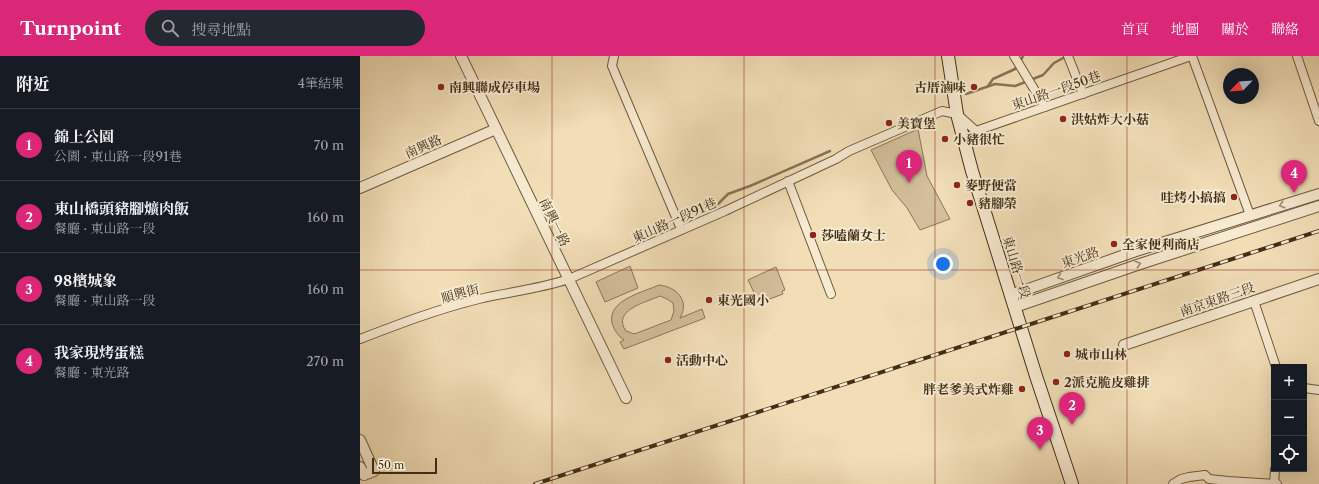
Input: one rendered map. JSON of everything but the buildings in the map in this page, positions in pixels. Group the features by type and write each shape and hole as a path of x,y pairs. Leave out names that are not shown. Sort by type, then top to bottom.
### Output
{"main road":[{"name":"東山路一段","path":"948,56 957,114 972,170 1072,484"}],"street":[{"name":"南興一路","path":"461,56 626,398"},
{"path":"614,56 612,66 681,229"},
{"path":"1014,56 1045,107"},
{"path":"1068,56 1083,94"},
{"path":"1191,56 1250,215"},
{"name":"東山路一段50巷","path":"957,114 976,131 1191,56"},
{"path":"1297,56 1319,121"},
{"name":"東山路一段91巷","path":"568,280 681,229 725,211 878,138 942,110 957,114"},
{"name":"南興路","path":"360,188 496,129"},
{"path":"788,181 831,294"},
{"name":"東光路","path":"1011,295 1097,264 1319,194"},
{"name":"東光路","path":"1015,307 1140,264 1319,206"},
{"name":"南京東路三段","path":"1124,345 1319,279"},
{"name":"順興街","path":"360,339 401,323 479,299 568,280"},
{"path":"1254,301 1275,364"},
{"path":"1307,388 1319,390"},
{"path":"360,440 374,471 364,475 360,467"},
{"path":"1274,484 1275,472"},
{"path":"1173,484 1181,479 1205,475 1210,479 1277,484"}],"shaded area":[{"path":"918,129 927,176 950,219 920,230 907,208 892,190 871,150"},
{"path":"630,266 638,288 605,302 596,282"},
{"path":"776,267 785,290 782,291 783,294 759,303 748,280"},
{"path":"659,285 671,289 680,296 683,312 680,318 702,309 705,318 624,349 620,342 624,340 618,335 612,323 612,315 615,308 628,298","holes":["660,296 673,303 674,311 671,320 634,334 626,331 623,324 623,318 632,308"]}],"waterway":[{"path":"1020,62 1023,56"},
{"path":"966,94 995,84 1015,86 1043,75 1054,63 1067,56"},
{"path":"988,86 993,79 1015,69 1017,66"},
{"path":"713,209 728,194 830,151"}],"railway":[{"path":"535,484 1319,231"}],"place":[{"name":"南興聯成停車場","path":"441,87"},
{"name":"古厝滷味","path":"974,87"},
{"name":"洪姑炸大小菇","path":"1063,119"},
{"name":"美寶堡","path":"889,123"},
{"name":"小豬很忙","path":"945,139"},
{"name":"錦上公園","path":"909,183"},
{"name":"麥野便當","path":"957,185"},
{"name":"我家現烤蛋糕","path":"1294,193"},
{"name":"哇烤小搞搞","path":"1234,197"},
{"name":"豬腳榮","path":"970,203"},
{"name":"莎嗑蘭女士","path":"813,235"},
{"name":"全家便利商店","path":"1114,244"},
{"name":"東光國小","path":"709,300"},
{"name":"城市山林","path":"1067,354"},
{"name":"活動中心","path":"668,360"},
{"name":"2派克脆皮雞排","path":"1056,382"},
{"name":"胖老爹美式炸雞","path":"1022,389"},
{"name":"東山橋頭豬腳爌肉飯","path":"1072,425"},
{"name":"98檳城象","path":"1040,450"}]}
